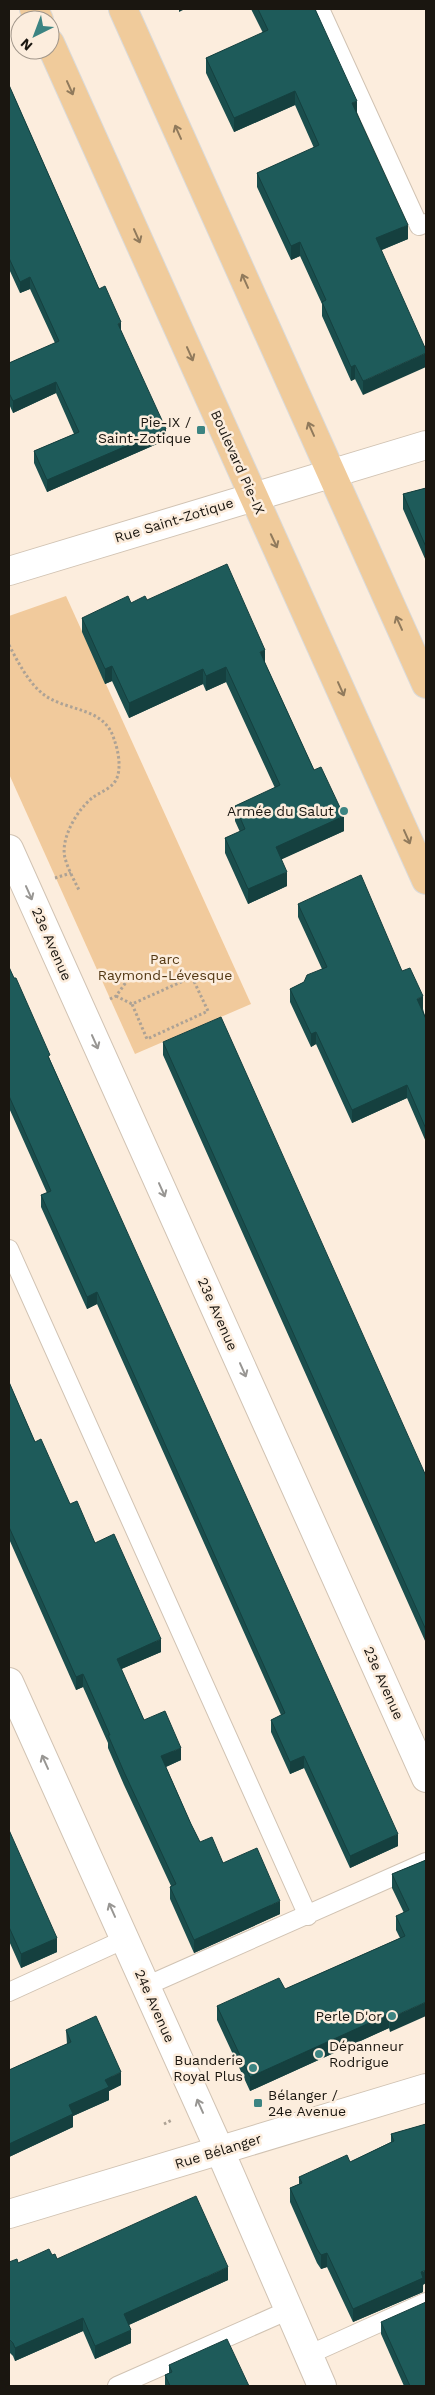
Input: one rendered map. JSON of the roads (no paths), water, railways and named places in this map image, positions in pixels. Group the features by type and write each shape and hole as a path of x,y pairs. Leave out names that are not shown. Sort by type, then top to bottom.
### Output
{"main road":[{"path":"123,9 426,684"},
{"name":"Boulevard Pie-IX","path":"57,60 426,880"}],"street":[{"name":"Rue Saint-Zotique","path":"9,571 426,445"},
{"name":"23e Avenue","path":"9,849 426,1778"},
{"name":"24e Avenue","path":"9,1682 220,2151 322,2386"},
{"name":"Rue Bélanger","path":"9,2214 426,2088"}],"lane":[{"path":"320,9 419,226 426,223"},
{"path":"9,1249 308,1916"},
{"path":"146,1986 308,1916 426,1862"},
{"path":"9,1992 124,1939"},
{"path":"308,2355 426,2302"},
{"path":"117,2386 289,2310"}],"place":[{"name":"Pie-IX / Saint-Zotique","path":"201,430"},
{"name":"Armée du Salut","path":"344,811"},
{"name":"Perle D'or","path":"392,2016"},
{"name":"Dépanneur Rodrigue","path":"319,2054"},
{"name":"Buanderie Royal Plus","path":"253,2068"},
{"name":"Bélanger / 24e Avenue","path":"258,2103"}],"park label":[{"name":"Parc Raymond-Lévesque","path":"165,968"}]}
